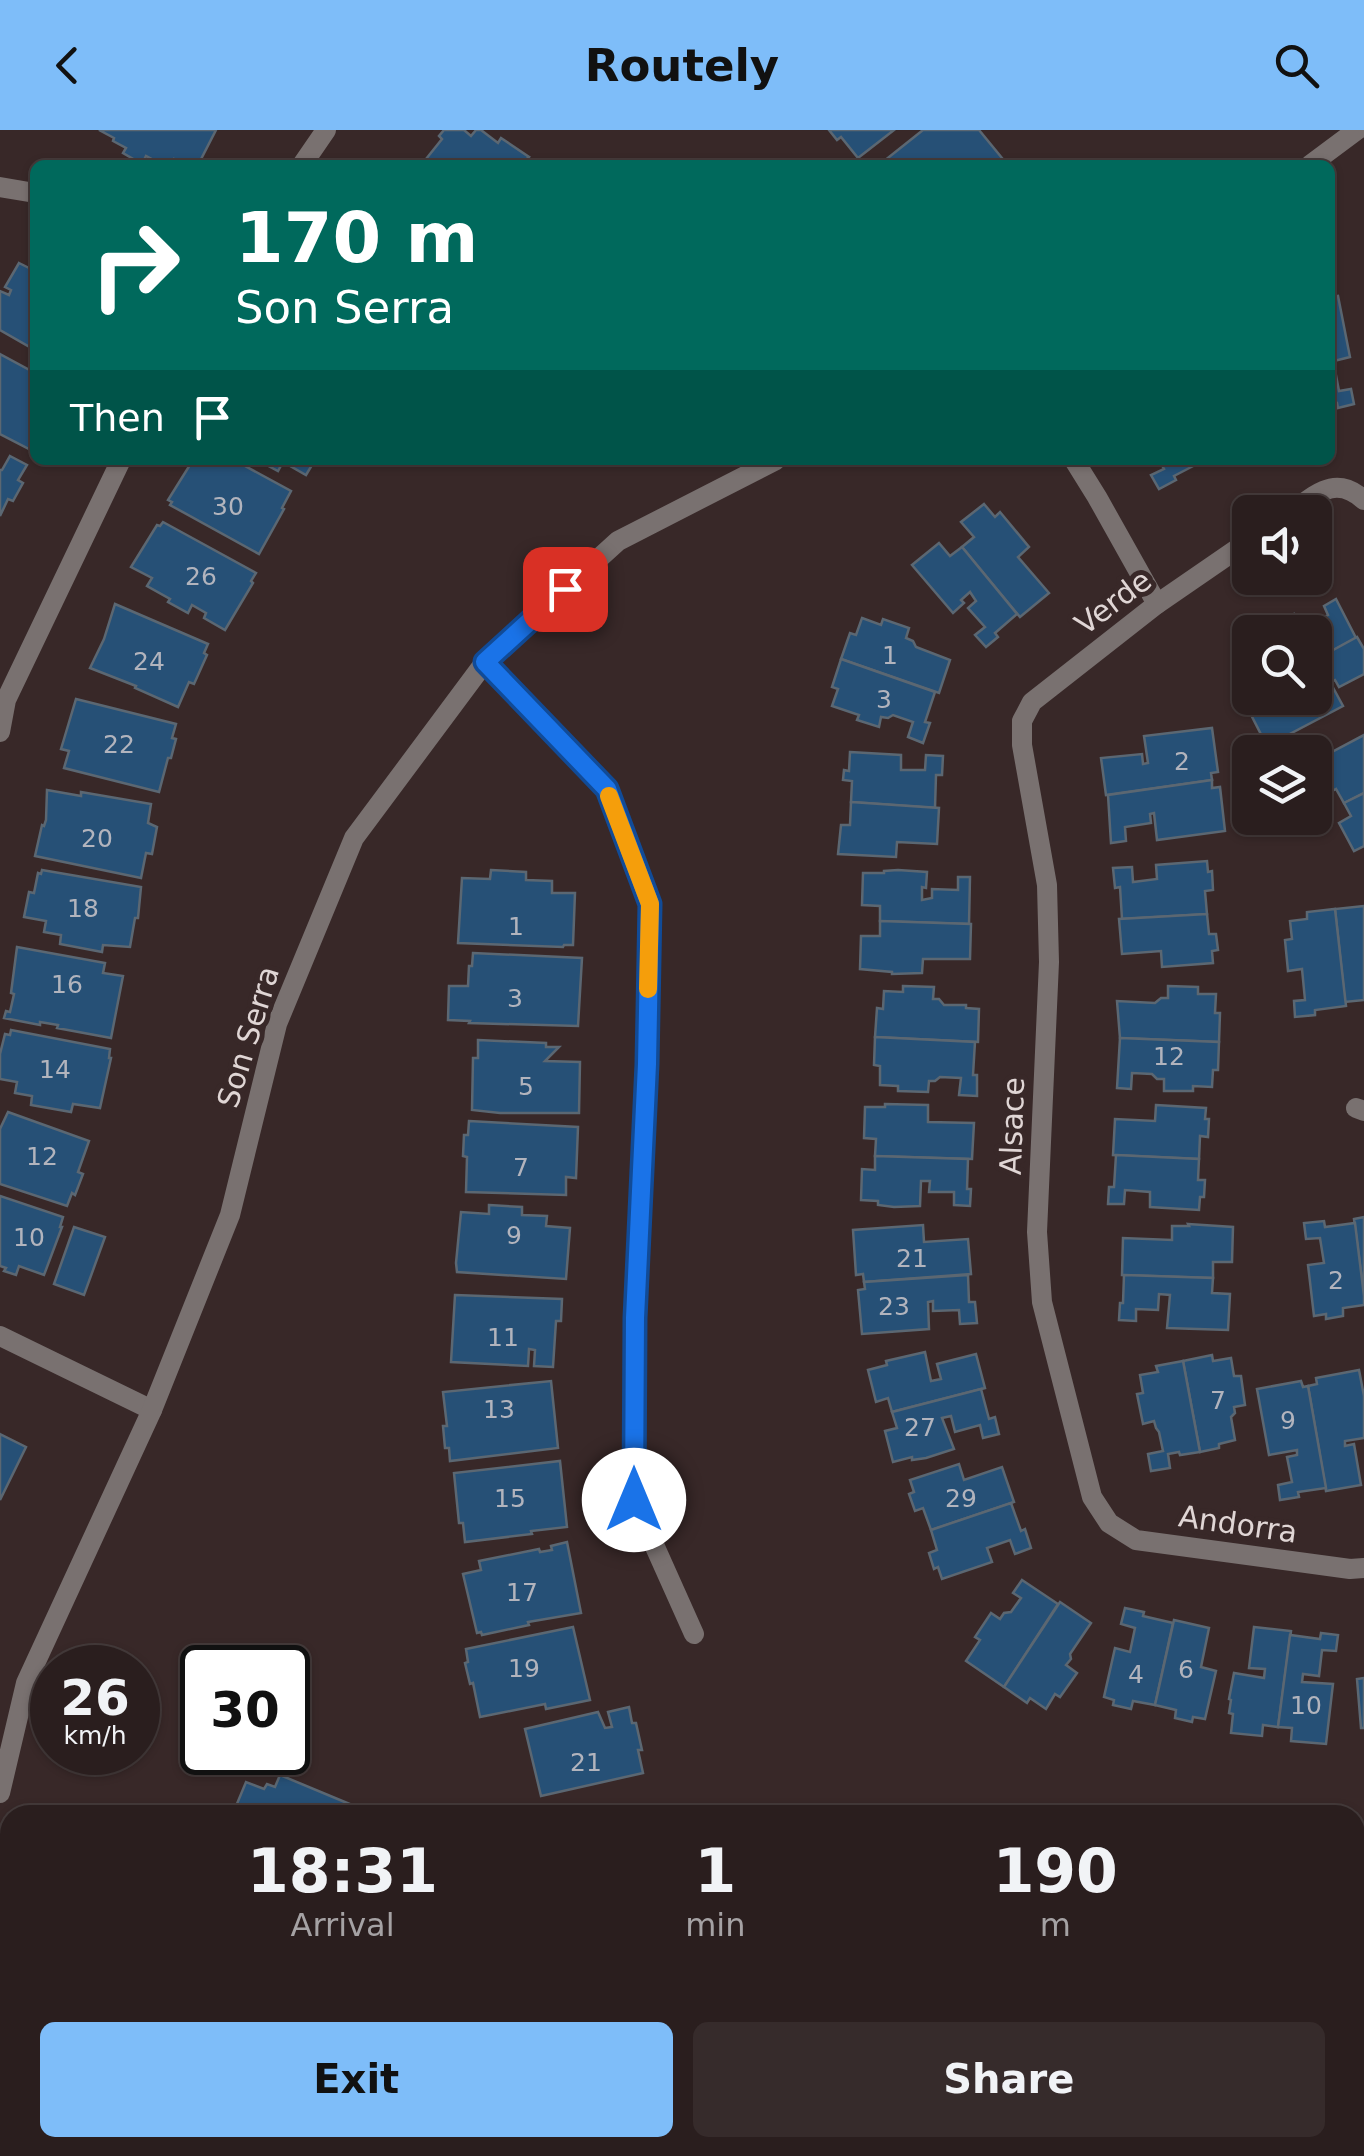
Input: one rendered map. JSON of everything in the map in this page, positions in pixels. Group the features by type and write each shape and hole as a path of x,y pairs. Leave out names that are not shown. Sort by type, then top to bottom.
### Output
{"street":[{"path":"305,160 326,130"},
{"path":"1317,160 1357,130"},
{"path":"0,187 30,192"},
{"path":"0,732 6,700 119,465"},
{"name":"Son Serra","path":"0,1793 26,1683 152,1410 230,1215 278,1024 354,838 485,662 618,541 766,465"},
{"path":"1077,465 1157,604"},
{"path":"1316,495 1326,488 1352,489 1364,500"},
{"name":"Verde","path":"1022,722 1032,702 1157,604 1232,552"},
{"path":"485,662 607,789 650,904 635,1318 634,1500 694,1634"},
{"name":"Alsace","path":"1022,722 1022,744 1047,885 1049,962 1038,1232 1042,1302 1092,1496 1109,1523"},
{"path":"0,1336 152,1410"},
{"name":"Andorra","path":"1109,1523 1136,1540 1364,1568"}],"building":[{"path":"99,130 216,130 201,160 154,160 146,156 144,160 135,160 123,153 126,148"},
{"path":"444,130 464,130 471,136 481,130 529,157 427,160 442,139 439,136"},
{"path":"829,130 894,130 858,158 841,137 837,140"},
{"path":"923,130 979,130 1002,158 999,160 885,160"},
{"path":"19,263 30,268 30,347 0,330 0,291 9,295 11,290 5,287"},
{"path":"1338,296 1350,357 1335,361"},
{"path":"0,354 30,370 30,449 0,434"},
{"path":"1335,370 1339,391 1351,389 1354,404 1338,408"},
{"path":"10,456 27,465 18,480 23,483 13,501 8,499 0,516 0,470"},
{"path":"190,465 243,465 291,491 259,554 170,505 168,500"},
{"path":"288,465 312,465 306,475"},
{"path":"1162,465 1195,465 1159,489 1151,475 1164,469"},
{"path":"984,504 995,517 1000,512 1029,547 1018,557 1049,593 1020,617 962,547 974,537 961,522"},
{"path":"163,522 256,573 225,630 204,618 206,613 192,605 188,613 168,602 170,599 147,586 152,578 131,567 157,525"},
{"path":"939,543 950,556 962,547 1017,614 995,633 998,637 986,647 975,635 985,627 968,608 976,601 970,592 953,613 912,565"},
{"path":"1336,599 1356,638 1332,651 1332,615 1324,606"},
{"path":"115,604 208,644 194,684 189,682 178,707 90,668"},
{"path":"862,618 881,625 883,619 909,628 906,638 916,647 950,660 939,693 841,659 850,633 856,635"},
{"path":"1357,637 1364,649 1364,674 1339,687 1332,681 1332,651"},
{"path":"841,659 935,692 923,743 908,737 913,722 893,715 881,717 879,727 832,706 838,689 832,687"},
{"path":"1332,686 1343,706 1332,712"},
{"path":"76,699 176,724 172,738 176,739 159,792 64,768 69,751 61,749"},
{"path":"1251,715 1326,715 1288,735 1261,735"},
{"path":"1212,728 1218,772 1211,773 1212,780 1106,795 1101,758 1142,754 1143,764 1148,763 1144,736"},
{"path":"1364,735 1364,793 1344,803 1336,789 1332,791 1332,752"},
{"path":"850,752 901,755 901,770 925,770 926,755 943,756 942,775 936,775 935,808 851,802 852,781 843,780 844,770 849,771"},
{"path":"1212,780 1212,788 1220,787 1225,831 1157,840 1154,813 1150,814 1151,823 1125,827 1126,841 1111,843 1108,795"},
{"path":"47,790 151,804 148,823 157,827 152,854 146,853 141,878 35,856 46,820"},
{"path":"1364,793 1364,846 1354,851 1339,823 1351,816 1344,803"},
{"path":"851,802 939,808 937,844 897,842 896,857 838,854 841,825 850,825"},
{"path":"1207,861 1213,890 1205,891 1207,914 1122,919 1120,887 1115,888 1113,868 1132,867 1133,882 1157,879 1156,865"},
{"path":"42,870 141,887 130,947 103,945 102,952 60,944 61,935 44,932 46,921 24,917 29,892 34,893"},
{"path":"491,870 526,872 526,880 552,881 552,893 575,893 573,945 458,943 462,878 490,879"},
{"path":"927,872 922,900 932,898 932,889 958,890 958,877 970,877 969,924 880,921 880,906 862,905 863,873"},
{"path":"1364,906 1364,1000 1345,1002 1335,909"},
{"path":"1335,909 1346,1006 1295,1017 1294,1001 1305,1000 1302,969 1288,971 1285,940 1292,939 1290,921 1307,919 1307,912"},
{"path":"1207,914 1209,934 1216,934 1218,950 1212,951 1213,963 1162,967 1161,951 1122,954 1119,919"},
{"path":"880,921 971,924 970,959 923,959 922,973 860,969 861,936 880,936"},
{"path":"17,947 105,963 103,973 123,976 111,1038 57,1028 58,1025 4,1018 6,1011 10,1012 14,994 11,993"},
{"path":"473,953 582,958 578,1026 448,1020 449,986 468,986"},
{"path":"903,986 934,987 933,999 944,1005 979,1009 978,1042 875,1037 877,1008 883,1009 884,991 903,992"},
{"path":"1168,986 1198,987 1198,994 1216,994 1219,1042 1120,1038 1117,1001 1155,1003 1168,998"},
{"path":"11,1030 110,1049 100,1108 73,1104 71,1112 31,1105 32,1096 15,1093 17,1082 0,1079 0,1054 5,1034 10,1035"},
{"path":"875,1037 975,1042 973,1075 977,1075 977,1096 959,1095 961,1078 929,1081 928,1092 898,1091 898,1086 880,1085 880,1066 874,1065"},
{"path":"1120,1038 1219,1042 1218,1070 1213,1070 1212,1087 1164,1091 1164,1079 1132,1073 1131,1089 1117,1088"},
{"path":"478,1040 546,1043 546,1047 559,1047 545,1061 580,1062 579,1113 472,1110 473,1058 478,1058"},
{"path":"928,1105 928,1122 974,1123 972,1159 875,1156 876,1139 864,1138 865,1107"},
{"path":"1156,1105 1206,1108 1208,1137 1200,1136 1199,1159 1113,1155 1115,1119 1155,1121"},
{"path":"8,1112 89,1141 78,1172 83,1174 67,1206 0,1184 0,1129"},
{"path":"469,1121 578,1127 576,1178 566,1177 566,1195 466,1192 467,1157 463,1156"},
{"path":"1116,1155 1199,1159 1198,1180 1205,1180 1199,1210 1150,1207 1150,1192 1125,1190 1124,1204 1108,1204 1109,1187 1114,1187"},
{"path":"875,1156 968,1159 970,1206 954,1205 954,1192 929,1192 930,1181 921,1181 920,1206 894,1207 861,1200 862,1169 875,1170"},
{"path":"0,1196 63,1217 44,1275 19,1266 16,1275 0,1266"},
{"path":"489,1205 522,1207 522,1215 547,1216 546,1226 570,1228 566,1279 457,1272 461,1212 489,1214"},
{"path":"1364,1217 1364,1296 1354,1219"},
{"path":"1324,1221 1325,1227 1355,1223 1364,1296 1364,1305 1343,1308 1343,1316 1326,1319 1326,1314 1314,1316 1308,1265 1324,1263 1320,1238 1306,1239 1304,1223"},
{"path":"923,1225 924,1242 968,1239 971,1274 864,1282 863,1274 856,1275 853,1230"},
{"path":"1172,1226 1233,1227 1232,1262 1213,1262 1213,1278 1122,1275 1123,1238 1172,1240"},
{"path":"74,1227 105,1237 84,1295 54,1284"},
{"path":"968,1275 969,1302 975,1302 977,1323 960,1324 959,1310 933,1311 933,1301 928,1302 929,1329 862,1334 858,1290 865,1289 864,1282"},
{"path":"1124,1275 1213,1278 1212,1293 1230,1294 1228,1330 1167,1328 1170,1295 1159,1294 1158,1310 1136,1309 1136,1321 1119,1320"},
{"path":"455,1295 562,1299 561,1321 556,1321 553,1367 534,1366 535,1350 529,1349 528,1366 451,1362"},
{"path":"925,1352 931,1381 941,1379 937,1364 976,1354 985,1388 892,1412 888,1398 876,1402 868,1370 887,1365 886,1361"},
{"path":"1212,1355 1213,1361 1231,1358 1234,1376 1241,1376 1245,1405 1234,1407 1231,1417 1235,1440 1200,1452 1183,1361"},
{"path":"1183,1361 1200,1452 1168,1454 1170,1468 1151,1471 1148,1454 1163,1451 1154,1421 1143,1424 1137,1394 1143,1393 1140,1375 1158,1372 1156,1366"},
{"path":"1359,1370 1364,1396 1364,1438 1345,1441 1345,1446 1354,1444 1361,1485 1326,1491 1308,1386 1317,1384 1316,1378"},
{"path":"551,1381 558,1448 450,1461 449,1448 445,1448 443,1392"},
{"path":"1301,1381 1303,1387 1308,1386 1326,1488 1298,1492 1299,1497 1280,1500 1278,1485 1292,1482 1287,1457 1297,1455 1297,1450 1269,1455 1257,1389"},
{"path":"981,1389 989,1419 995,1417 999,1434 983,1438 980,1425 955,1432 951,1416 942,1418 954,1449 893,1462 885,1431 897,1428 892,1412"},
{"path":"0,1434 26,1447 0,1500"},
{"path":"560,1461 567,1527 465,1542 454,1473"},
{"path":"959,1464 964,1480 1002,1467 1014,1502 931,1530 923,1508 915,1511 909,1494 914,1492 910,1480"},
{"path":"1011,1503 1031,1548 1015,1554 1010,1540 987,1548 992,1562 942,1579 929,1553 937,1550 931,1530"},
{"path":"567,1542 581,1613 477,1633 463,1574 481,1570 479,1561 552,1550 551,1546"},
{"path":"1022,1580 1058,1604 1004,1687 966,1661 980,1640 975,1637 991,1613 1000,1619 1021,1598 1013,1593"},
{"path":"1060,1602 1091,1623 1066,1665 1077,1673 1046,1709 1030,1698 1027,1703 1004,1687"},
{"path":"1125,1608 1173,1623 1155,1705 1133,1701 1131,1709 1113,1705 1114,1700 1104,1697 1115,1648 1130,1652 1135,1628 1121,1624"},
{"path":"1174,1620 1209,1628 1201,1667 1216,1671 1205,1719 1193,1717 1192,1722 1175,1718 1176,1710 1155,1705"},
{"path":"573,1627 590,1700 480,1717 465,1663 466,1649"},
{"path":"1254,1627 1291,1631 1278,1727 1263,1725 1262,1736 1231,1733 1233,1714 1229,1713 1234,1673 1264,1678 1265,1669 1249,1668"},
{"path":"1321,1633 1338,1635 1336,1651 1322,1650 1319,1676 1303,1674 1302,1682 1333,1684 1326,1744 1291,1741 1292,1728 1278,1727 1290,1635 1320,1639"},
{"path":"1364,1678 1364,1728 1361,1728 1357,1679"},
{"path":"629,1707 642,1750 638,1750 643,1773 541,1796 525,1729 598,1712 605,1728 612,1727 608,1712"},
{"path":"280,1775 352,1805 236,1805 246,1782 264,1789 267,1784 275,1787"}],"slow traffic":[{"path":"609,796 650,904 648,989"}],"route":[{"path":"565,589 485,662 607,789 650,904 635,1318 634,1500"}]}
